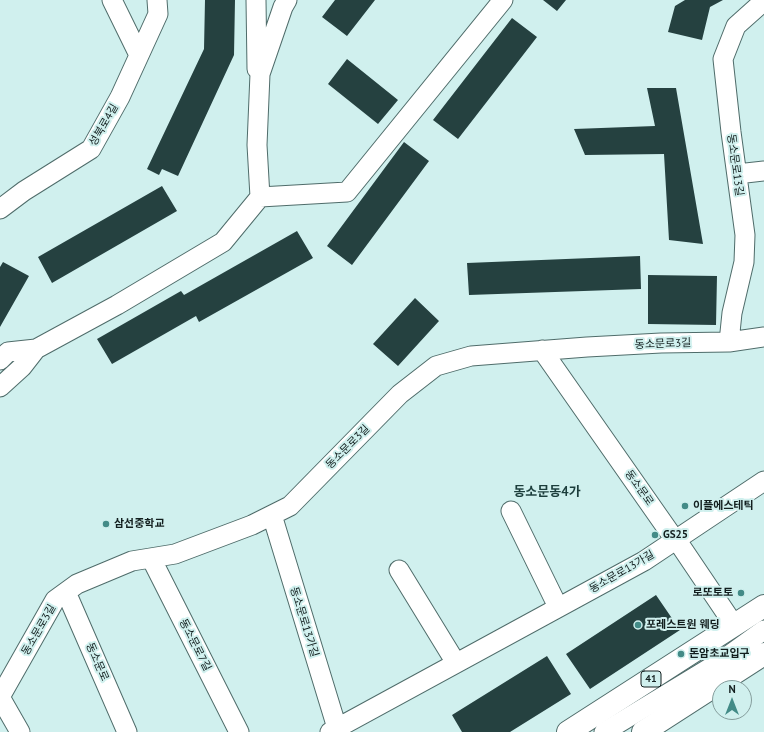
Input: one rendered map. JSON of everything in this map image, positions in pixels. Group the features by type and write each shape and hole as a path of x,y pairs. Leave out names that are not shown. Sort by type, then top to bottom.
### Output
{"main road":[{"name":"41","path":"568,732 764,606"},
{"path":"643,732 764,654"}],"street":[{"path":"112,0 139,55"},
{"name":"성북로4길","path":"0,209 24,191 91,149 120,97 158,14 157,0"},
{"path":"0,360 8,352 36,349 117,305 223,242 260,198 256,0"},
{"path":"258,145 260,74 283,7 287,0"},
{"path":"260,198 348,192 503,0"},
{"name":"동소문로13길","path":"729,342 732,313 744,262 745,235 723,59 736,26 764,1"},
{"path":"737,174 764,171"},
{"name":"동소문로3길","path":"0,697 55,600 77,584 132,561 175,554 252,525 290,506 400,394 436,366 470,356 661,343 729,342 764,337"},
{"path":"0,387 22,367 36,349"},
{"name":"동소문로","path":"542,350 676,540 734,626"},
{"name":"동소문로13가길","path":"272,515 333,730 644,561 764,481"},
{"path":"511,511 558,607"},
{"name":"동소문로7길","path":"151,558 239,732"},
{"path":"399,570 456,663"},
{"name":"동소문로","path":"66,592 127,732"},
{"path":"604,732 721,661 764,630"},
{"path":"622,732 764,644"},
{"path":"0,697 20,732"}],"building":[{"path":"205,0 235,0 234,55 178,176 162,169 159,175 147,169 204,49"},
{"path":"335,0 375,0 347,36 322,17"},
{"path":"543,0 566,0 557,11"},
{"path":"685,0 723,0 710,7 702,40 668,32 675,6"},
{"path":"512,18 537,37 458,139 433,120"},
{"path":"347,59 398,100 378,124 328,84"},
{"path":"647,88 676,88 703,244 669,240 664,154 585,155 574,129 655,126"},
{"path":"404,142 429,161 352,265 327,246"},
{"path":"162,186 177,211 52,283 38,257"},
{"path":"297,231 313,258 199,322 196,316 112,364 97,339 181,291 184,295"},
{"path":"640,256 641,289 469,295 467,263"},
{"path":"3,262 29,276 0,327 0,267"},
{"path":"648,275 717,276 716,325 648,324"},
{"path":"415,298 439,321 398,366 373,344"},
{"path":"656,595 680,630 590,689 566,654"},
{"path":"547,656 571,694 510,732 462,732 452,715"}],"place":[{"name":"이플에스테틱","path":"685,506"},
{"name":"삼선중학교","path":"106,524"},
{"name":"GS25","path":"655,535"},
{"name":"로또토토","path":"741,593"},
{"name":"포레스트원 웨딩","path":"638,625"},
{"name":"돈암초교입구","path":"681,654"}],"district":[{"name":"동소문동4가","path":"547,492"}]}
